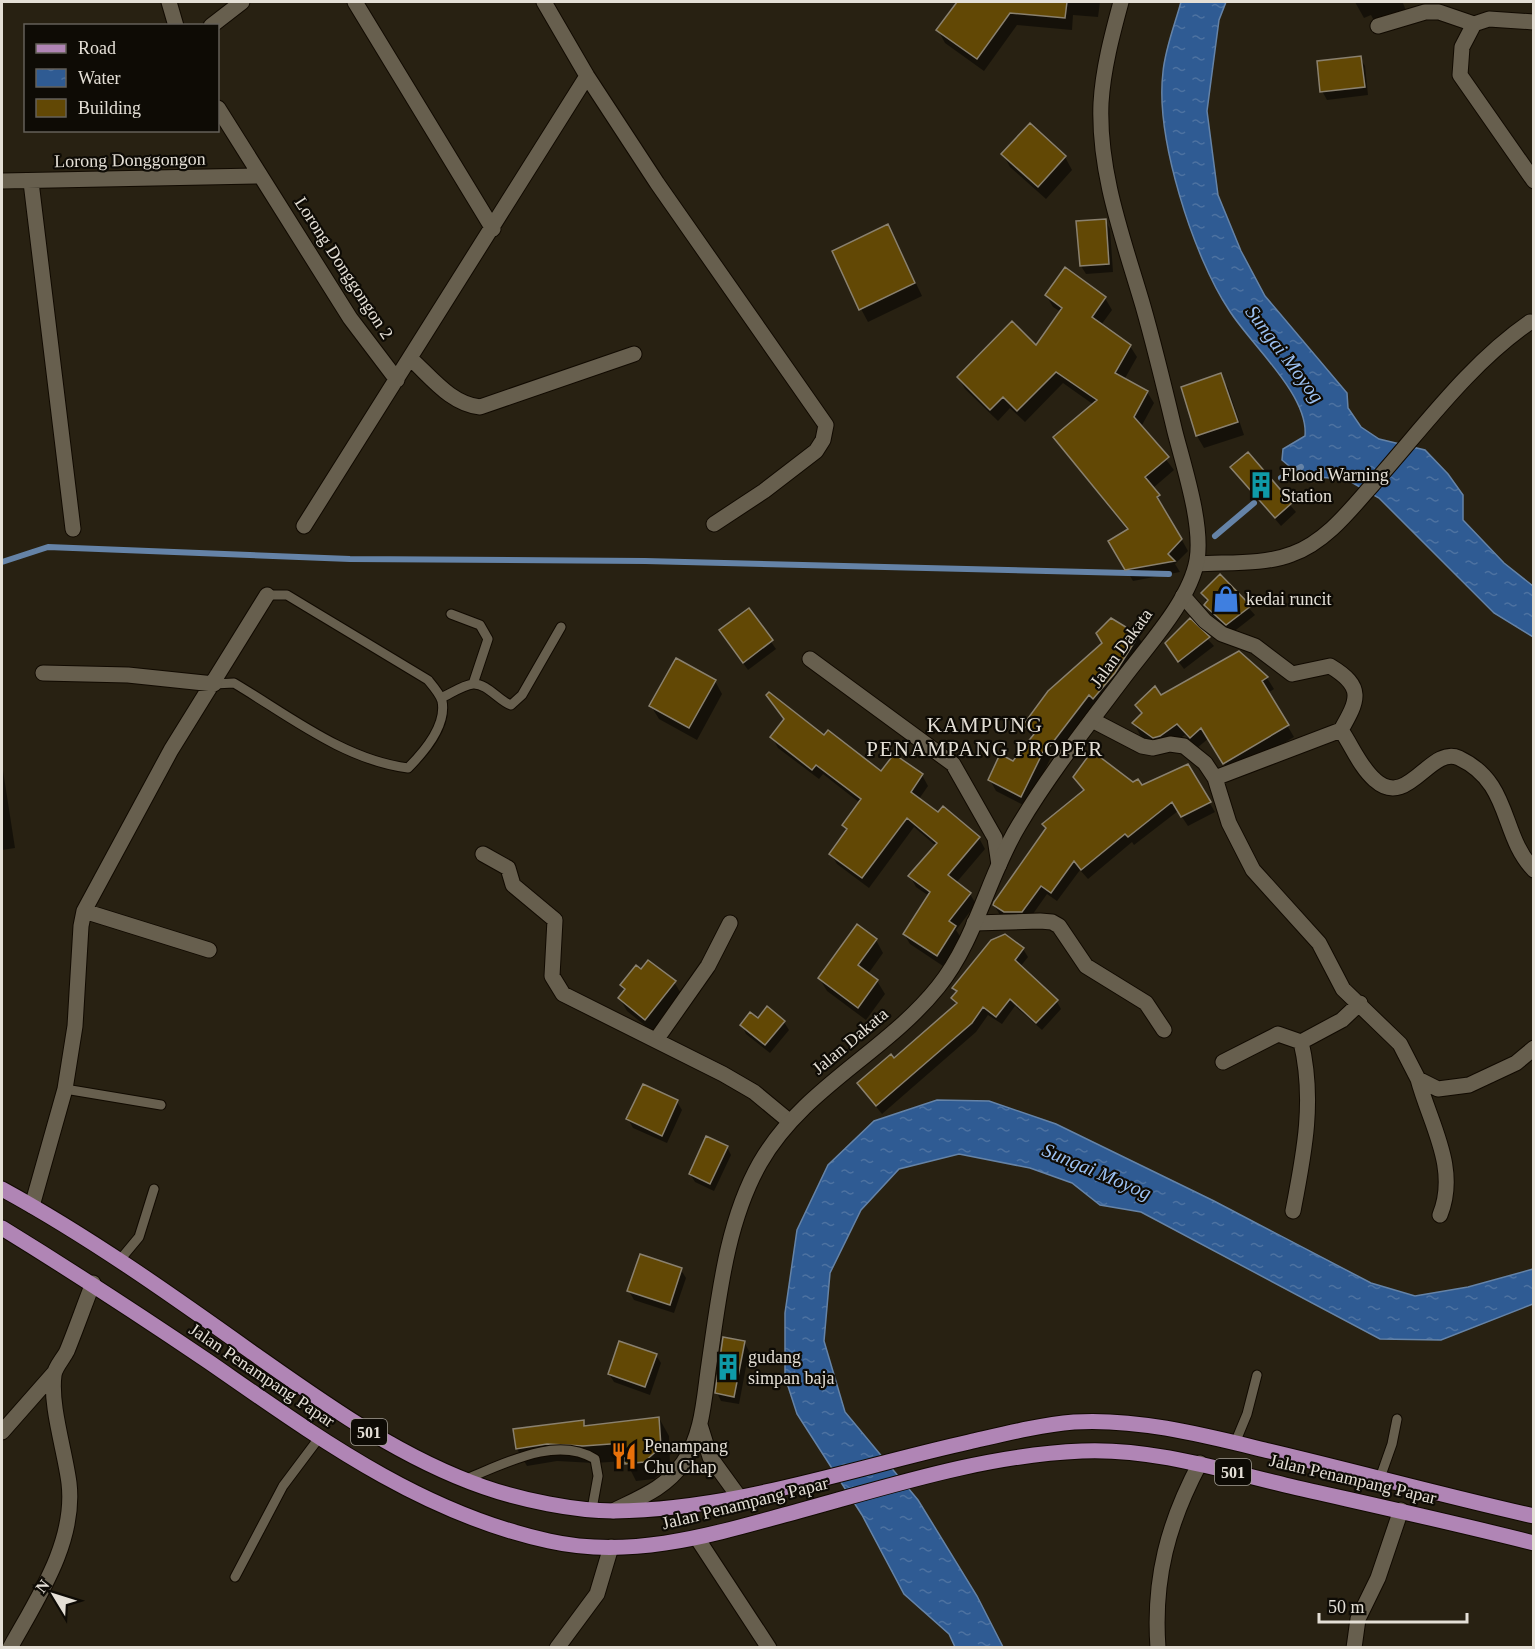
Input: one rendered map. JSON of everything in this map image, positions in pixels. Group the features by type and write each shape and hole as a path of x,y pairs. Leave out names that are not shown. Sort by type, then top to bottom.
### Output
{"main road":[{"name":"Jalan Penampang Papar","path":"2,1189 119,1261 352,1423 421,1460 485,1487 525,1497 612,1511 701,1504 793,1485 1011,1432 1076,1422 1140,1425 1235,1443 1533,1516"},
{"name":"Jalan Penampang Papar","path":"2,1228 93,1283 319,1438 415,1495 494,1528 555,1542 611,1547 656,1545 697,1538 929,1477 1011,1459 1083,1450 1200,1463 1533,1542"}],"street":[{"path":"169,2 175,24"},
{"path":"214,24 242,2"},
{"path":"355,2 493,229"},
{"path":"544,2 587,76 657,183 826,425 823,440 816,451 764,491 714,524"},
{"name":"Jalan Dakata","path":"612,1511 664,1485 685,1461 700,1425 723,1274 742,1204 760,1164 789,1121 928,998 941,983 974,923 1019,825 1183,596 1197,564 1198,544 1189,487 1147,320 1110,191 1102,135 1101,102 1121,2"},
{"path":"1378,26 1425,12 1439,12 1474,24 1489,19 1533,22"},
{"path":"1474,24 1462,48 1460,75 1533,181"},
{"path":"304,526 493,229 587,76"},
{"name":"Lorong Donggongon 2","path":"219,110 350,318 397,380"},
{"name":"Lorong Donggongon","path":"2,181 259,176"},
{"path":"31,182 73,529"},
{"path":"1197,564 1292,555 1314,543 1358,501 1488,354 1530,322"},
{"path":"411,359 451,397 466,405 480,407 634,354"},
{"path":"32,1206 65,1089 75,1026 81,926 84,911 171,750 214,684 267,595"},
{"path":"1183,596 1205,621 1222,634 1255,646 1292,674 1330,666 1341,673 1356,695 1356,702 1341,730 1215,778"},
{"path":"810,659 953,764 995,838 999,865"},
{"path":"43,673 128,675 214,684"},
{"path":"1092,720 1142,746 1153,748 1170,744 1184,746 1197,754 1215,778 1229,823 1248,861 1264,884 1319,943 1343,989 1400,1044 1418,1079 1444,1154 1448,1192 1440,1215"},
{"path":"1341,730 1373,778 1383,786 1394,789 1403,786 1443,758 1451,756 1460,758 1478,771 1496,790 1502,801 1518,851 1533,870"},
{"path":"483,854 508,868 513,885 555,920 552,976 563,993 754,1092 789,1121"},
{"path":"84,911 209,950"},
{"path":"974,923 1052,922 1059,926 1086,966 1146,1003 1164,1030"},
{"path":"656,1040 708,966 730,923"},
{"path":"1223,1062 1278,1034 1301,1042 1342,1020 1360,1003"},
{"path":"1293,1211 1308,1128 1307,1082 1301,1042"},
{"path":"1418,1079 1438,1089 1469,1085 1516,1063 1533,1048"},
{"path":"2,1432 54,1373 65,1354 93,1283"},
{"path":"10,1647 37,1604 55,1564 65,1529 69,1486 57,1417 54,1373"},
{"name":"Jalan Dakata","path":"700,1425 710,1457 739,1497"},
{"path":"1158,1647 1158,1598 1162,1565 1180,1500 1200,1463"},
{"path":"1354,1647 1358,1619 1378,1578 1401,1510"},
{"path":"697,1538 768,1647"},
{"path":"557,1647 597,1594 611,1547"}],"lane":[{"path":"214,684 234,683 351,752 384,765 408,768 427,749 443,714 441,698 429,681 287,595 267,595"},
{"path":"451,614 480,625 488,639 473,684"},
{"path":"441,698 473,684 483,686 503,702 511,705 522,695 561,627"},
{"path":"65,1089 161,1105"},
{"path":"119,1261 139,1237 154,1189"},
{"path":"1235,1443 1247,1414 1257,1375"},
{"path":"1380,1478 1392,1444 1397,1419"},
{"path":"235,1578 284,1485 319,1438"},
{"path":"466,1479 523,1456 554,1451 583,1452 595,1459 598,1476 592,1509"}],"water":[{"name":"Sungai Moyog","path":"1181,2 1226,2 1219,20 1207,111 1218,195 1241,251 1265,296 1347,393 1348,408 1361,427 1379,439 1425,450 1448,474 1463,495 1463,520 1504,563 1533,586 1533,637 1494,613 1379,498 1346,479 1301,476 1282,460 1283,449 1305,436 1304,420 1288,387 1238,323 1216,287 1190,228 1171,162 1162,99 1163,72"},
{"name":"Sungai Moyog","path":"937,1100 989,1101 1056,1124 1214,1201 1371,1283 1415,1296 1468,1287 1533,1269 1533,1304 1441,1340 1380,1339 1141,1212 1100,1205 1072,1183 1030,1168 959,1154 899,1169 861,1210 830,1273 824,1341 845,1412 918,1500 977,1596 1003,1647 955,1647 949,1634 904,1594 862,1515 797,1414 785,1377 785,1313 797,1230 828,1165 874,1121"}],"building":[{"path":"957,2 1067,2 1065,18 1010,13 977,59 936,30"},
{"path":"1361,56 1365,87 1320,92 1317,61"},
{"path":"1030,123 1066,156 1038,187 1001,154"},
{"path":"1106,219 1109,264 1080,266 1076,221"},
{"path":"888,224 915,283 859,310 832,251"},
{"path":"1065,267 1106,297 1092,317 1131,345 1115,373 1148,391 1134,417 1169,457 1145,477 1160,495 1157,497 1182,539 1168,554 1175,561 1125,570 1108,541 1128,529 1053,437 1097,400 1056,372 1017,411 1003,397 990,410 957,377 1012,321 1036,345 1062,308 1045,295"},
{"path":"1221,373 1238,422 1196,436 1181,387"},
{"name":"Flood Warning Station","path":"1248,452 1292,503 1275,518 1230,467"},
{"name":"kedai runcit","path":"1220,574 1251,606 1226,625 1204,605 1208,600 1201,593"},
{"path":"749,608 773,640 743,663 719,630"},
{"path":"1111,618 1139,635 1115,673 1093,699 1089,695 1050,746 1047,744 1021,797 988,780 1000,754 1013,761 1034,734 1023,725 1048,691 1102,643 1096,633"},
{"path":"1190,618 1210,637 1178,662 1165,643"},
{"path":"1239,651 1268,677 1262,681 1289,725 1223,764 1201,728 1190,738 1177,724 1153,738 1132,723 1142,713 1135,705 1155,686 1161,695"},
{"path":"676,658 716,680 689,728 649,706"},
{"path":"769,692 824,735 828,730 881,771 894,754 923,774 911,792 938,812 943,806 980,837 948,875 971,893 949,921 956,926 937,956 903,934 930,892 908,876 937,843 907,818 862,878 829,854 847,829 842,825 861,799 816,765 812,770 770,737 784,719 766,695"},
{"path":"1092,751 1133,782 1138,779 1142,785 1188,764 1211,802 1181,817 1172,802 1128,837 1125,834 1081,870 1074,861 1051,893 1041,886 1022,912 1004,912 993,905 994,902 1046,828 1042,824 1084,790 1073,777"},
{"path":"857,924 877,939 858,965 878,980 858,1008 818,978"},
{"path":"1005,934 1024,948 1015,960 1058,1000 1036,1023 1010,999 996,1017 983,1007 972,1023 876,1106 857,1083 891,1054 894,1058 957,1003 951,998 957,991 952,988 991,940"},
{"path":"648,960 676,981 645,1020 618,998 625,989 620,985 636,965 641,969"},
{"path":"767,1006 785,1021 765,1045 740,1025 750,1012 758,1018"},
{"path":"643,1084 678,1100 662,1136 626,1119"},
{"path":"706,1136 728,1146 710,1184 689,1174"},
{"path":"640,1254 682,1268 670,1305 627,1291"},
{"name":"gudang simpan baja","path":"723,1337 745,1341 734,1397 715,1393"},
{"path":"619,1341 657,1354 645,1387 608,1374"},
{"path":"659,1417 661,1447 644,1462 625,1464 624,1443 583,1446 547,1444 516,1449 513,1429 584,1420 584,1426"}],"waterway":[{"path":"1281,478 1301,467"},
{"path":"1215,536 1254,503"},
{"path":"2,562 48,547 350,559 645,561 1169,574"}],"place":[{"name":"Flood Warning Station","path":"1261,485"},
{"name":"kedai runcit","path":"1226,599"},
{"name":"gudang simpan baja","path":"728,1367"},
{"name":"Penampang Chu Chap","path":"624,1456"}],"district":[{"name":"KAMPUNG PENAMPANG PROPER","path":"985,737"}]}
